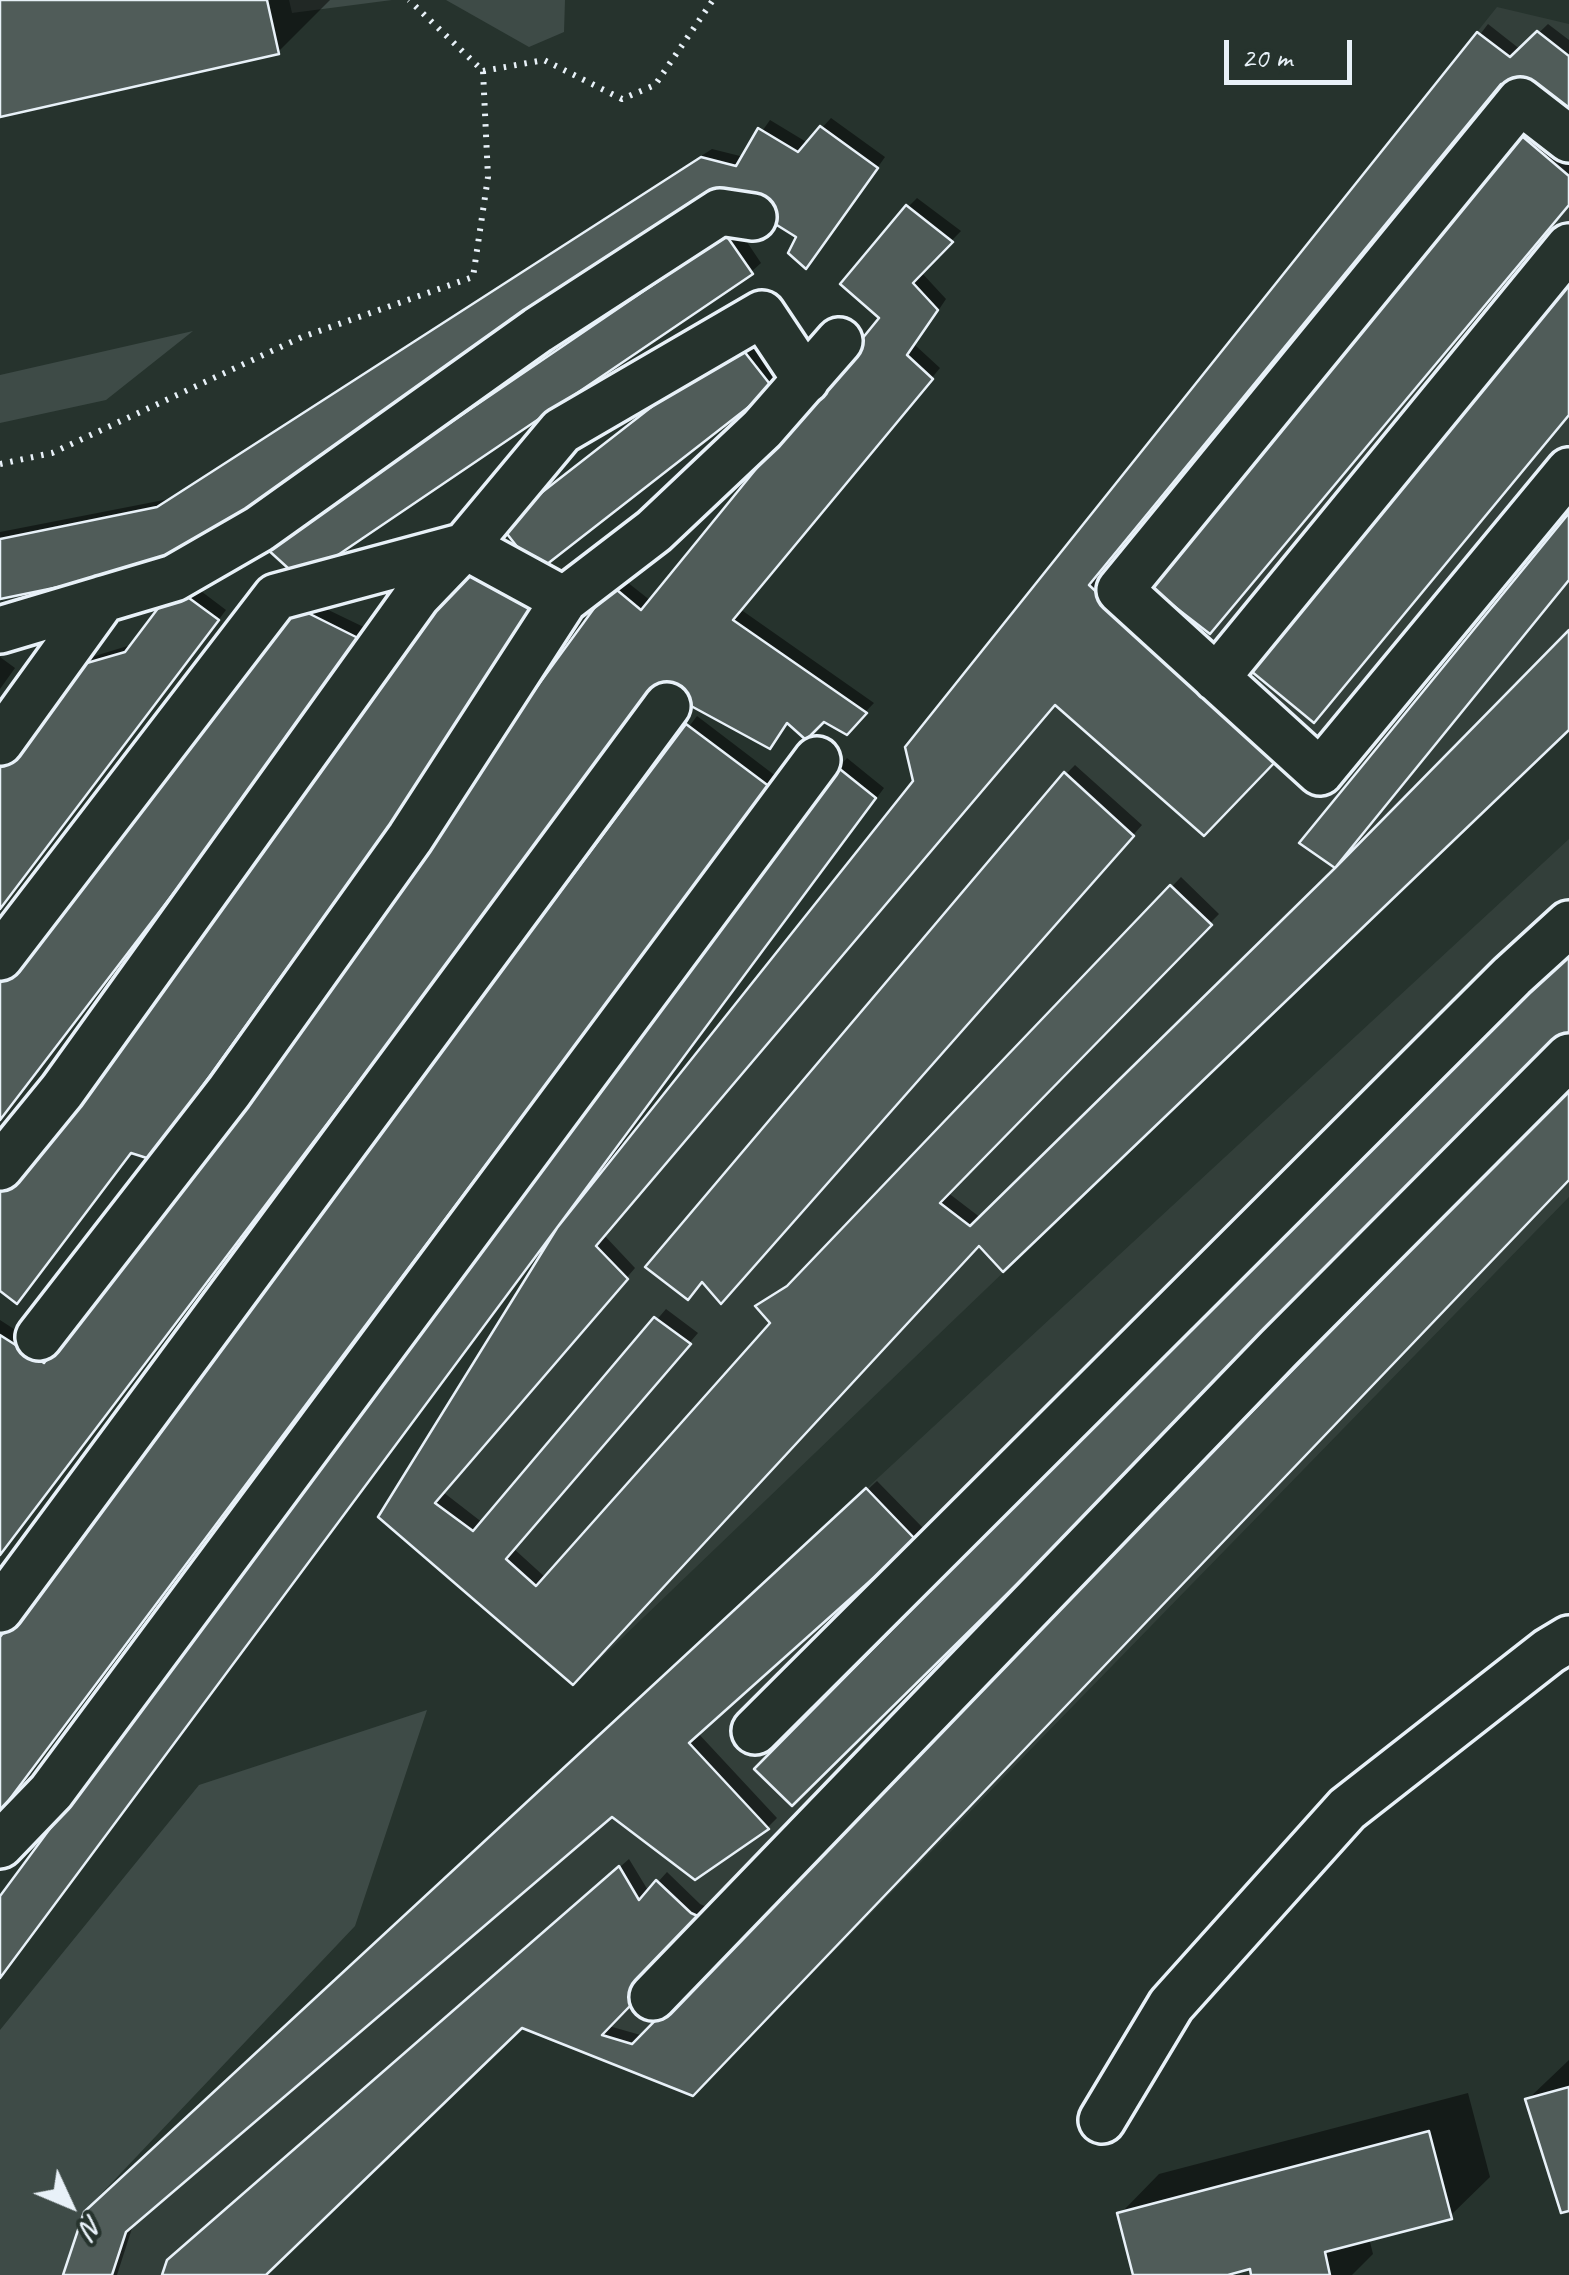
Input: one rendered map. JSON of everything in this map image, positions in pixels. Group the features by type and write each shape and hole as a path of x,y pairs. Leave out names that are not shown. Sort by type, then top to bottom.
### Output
{"lane":[{"path":"1569,139 1520,101 1120,590 1320,772 1569,472"},
{"path":"0,630 174,578 259,529 538,330 720,212 752,217"},
{"path":"1216,678 1569,247"},
{"path":"0,1167 62,1090 417,596 465,546 561,430 762,314 806,380"},
{"path":"39,1336 228,1092 398,854 564,600 654,531 762,429 839,341"},
{"path":"0,957 276,597 465,546 564,600"},
{"path":"222,550 276,597"},
{"path":"0,742 103,599"},
{"path":"0,1609 667,706"},
{"path":"0,1845 51,1792 818,760"},
{"path":"755,1732 1498,990 1569,924"},
{"path":"652,1997 1279,1348 1569,1057"},
{"path":"1102,2120 1171,2004 1347,1809 1548,1651 1569,1640"}],"path":[{"path":"0,464 52,453 302,336 473,277 488,177 483,71 409,0"},
{"path":"483,71 544,60 622,99 655,86 714,0"}],"shaded area":[{"path":"289,0 392,0 292,13"},
{"path":"446,0 565,0 564,32 529,47"},
{"path":"1497,7 1569,24 1569,730 573,1685 378,1517 912,781 905,747"},
{"path":"193,331 106,400 0,423 0,375"},
{"path":"1569,839 1569,1197 693,2096 522,2028 266,2275 63,2275 84,2212"},
{"path":"427,1710 355,1926 84,2212 62,2275 0,2275 0,2030 199,1785"}],"building":[{"path":"0,0 267,0 279,54 0,117"},
{"path":"1537,31 1569,56 1569,112 1530,82 1501,84 1089,585 1277,760 1204,836 1055,705 596,1246 628,1279 435,1503 473,1531 654,1317 691,1344 506,1559 536,1586 770,1323 755,1306 787,1286 1170,885 1212,925 940,1203 970,1226 1335,868 1569,630 1569,730 1003,1272 979,1246 573,1685 378,1517 557,1228 913,781 905,747 1477,32 1510,57"},
{"path":"820,126 878,168 806,269 788,253 796,237 732,197 690,207 166,565 0,599 0,539 157,507 701,157 736,166 758,128 798,152"},
{"path":"1516,131 1569,176 1569,205 1210,634 1144,583"},
{"path":"906,205 953,242 913,283 938,310 907,355 933,379 733,620 867,713 847,735 824,722 806,740 787,723 770,749 658,688 0,1555 0,1335 44,1363 611,585 641,610 879,318 840,284"},
{"path":"726,235 753,274 301,580 266,548"},
{"path":"1569,277 1569,415 1314,723 1251,671"},
{"path":"736,341 773,388 537,572 500,525"},
{"path":"1569,513 1569,580 1335,868 1299,843"},
{"path":"463,570 542,615 150,1159 131,1153 17,1304 0,1291 0,1172"},
{"path":"174,587 219,620 0,909 0,768 73,667 125,652"},
{"path":"306,612 366,642 0,1120 0,983 282,614"},
{"path":"686,724 770,787 0,1812 0,1637"},
{"path":"836,766 876,798 0,1978 0,1896"},
{"path":"1064,772 1134,836 721,1304 702,1282 688,1300 645,1267"},
{"path":"1569,955 1569,1040 792,1806 754,1769 1423,1091"},
{"path":"1569,1088 1569,1180 693,2096 522,2028 266,2275 162,2275 167,2260 619,1866 639,1900 656,1880 691,1913 711,1922 602,2035 632,2044"},
{"path":"866,1488 916,1540 689,1743 769,1829 695,1880 612,1817 126,2232 112,2275 63,2275 84,2212"},
{"path":"1569,2087 1569,2211 1561,2213 1525,2099"},
{"path":"1429,2131 1452,2219 1325,2252 1330,2275 1251,2275 1250,2269 1228,2275 1133,2275 1117,2213"}]}
